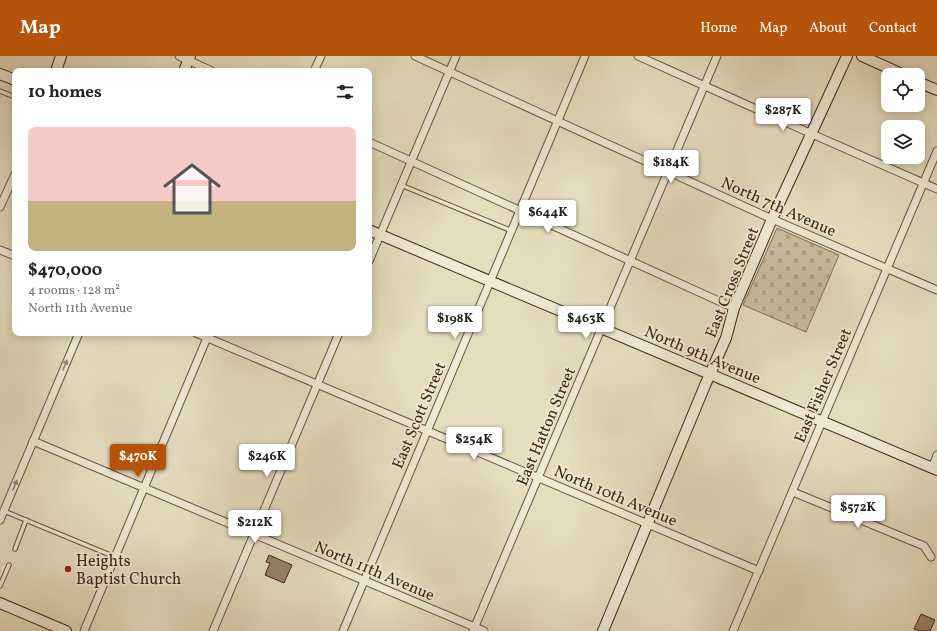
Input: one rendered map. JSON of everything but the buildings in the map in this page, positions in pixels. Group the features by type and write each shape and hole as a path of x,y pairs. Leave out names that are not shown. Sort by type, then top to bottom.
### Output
{"street":[{"path":"57,68 61,56"},
{"path":"315,68 321,56"},
{"name":"North 7th Avenue","path":"415,56 772,219 937,290"},
{"path":"372,254 456,56"},
{"name":"East Scott Street","path":"343,631 585,56"},
{"path":"638,56 937,188"},
{"name":"East Hatton Street","path":"474,629 717,56"},
{"name":"East Cross Street","path":"603,631 710,373 726,338 734,308 772,219 847,56"},
{"path":"862,56 889,68"},
{"path":"184,68 186,57 206,68"},
{"path":"0,74 12,79"},
{"path":"925,85 937,90"},
{"path":"372,143 734,308"},
{"name":"East Fisher Street","path":"733,631 937,150"},
{"path":"0,207 12,181"},
{"name":"North 9th Avenue","path":"372,231 934,469"},
{"path":"0,250 12,255"},
{"path":"0,520 78,336"},
{"path":"84,631 208,336"},
{"name":"North 10th Avenue","path":"210,336 317,384 758,571"},
{"path":"213,631 337,336"},
{"name":"North 11th Avenue","path":"34,441 364,580 474,629 484,631"},
{"path":"934,469 937,456"},
{"path":"792,492 924,546 931,557"},
{"path":"0,603 66,631"}],"lane":[{"path":"0,91 12,96"},
{"path":"401,185 512,231"},
{"path":"4,511 115,557"},
{"path":"15,549 26,520"},
{"path":"0,586 9,565"}],"green space":[{"path":"777,228 839,255 806,332 743,305"}],"place":[{"name":"Heights Baptist Church","path":"68,569"}]}
